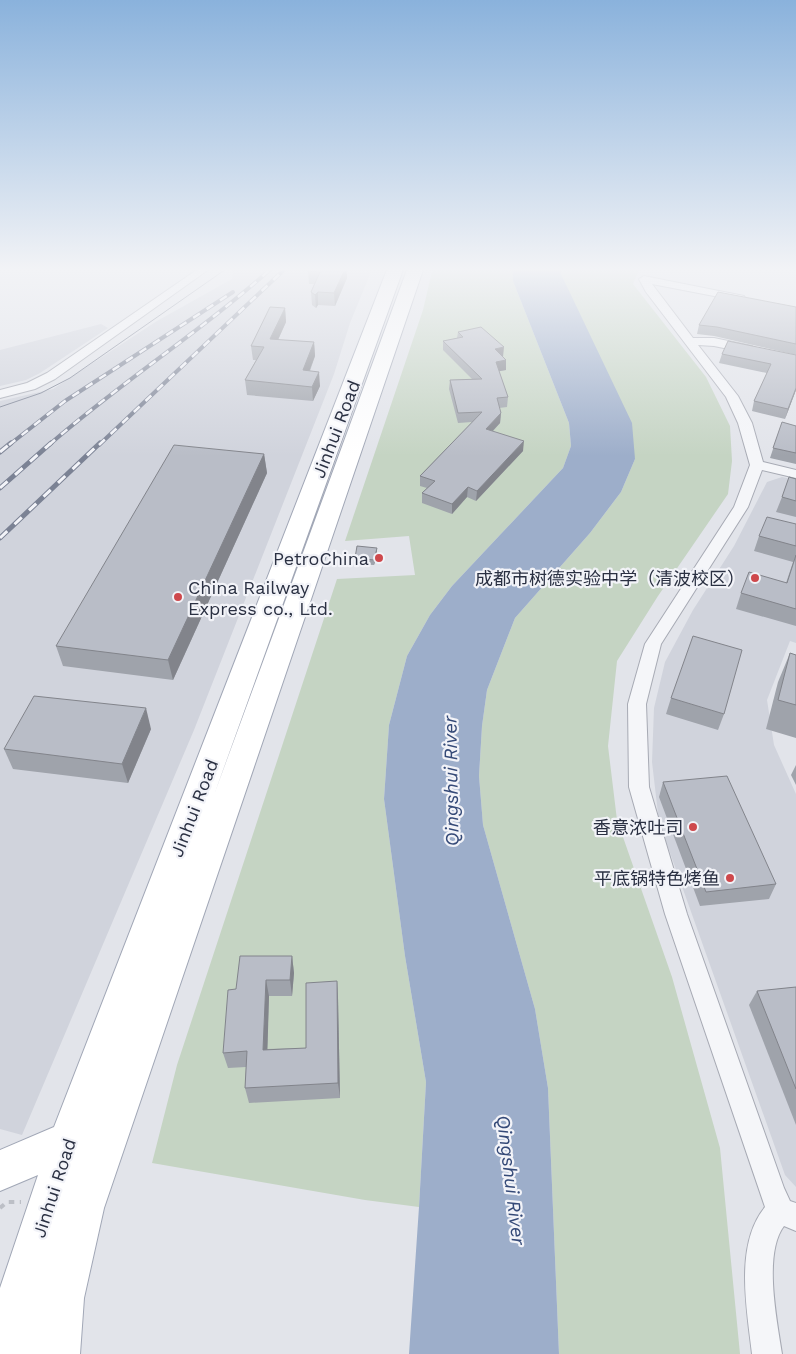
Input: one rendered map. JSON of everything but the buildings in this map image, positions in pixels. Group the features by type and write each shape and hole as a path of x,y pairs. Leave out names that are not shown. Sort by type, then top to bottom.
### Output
{"main road":[{"name":"Jinhui Road","path":"5,1348 69,1141 372,330"},
{"name":"Jinhui Road","path":"58,1352 62,1298 83,1208 394,330"},
{"path":"3,1186 69,1141"},
{"path":"5,1348 58,1352"}],"street":[{"path":"0,394 31,386 51,376 117,330"},
{"path":"681,330 732,396 745,423 757,465 741,507 652,644 636,704 640,787 676,914 773,1194 789,1214 773,1218 762,1239 759,1289 767,1354"},
{"path":"689,341 714,342 759,352"},
{"path":"757,465 796,474"}],"path":[{"path":"0,1208 3,1186"}],"shaded area":[{"path":"77,330 105,330 40,373 26,380 0,386 0,350"},
{"path":"143,330 348,330 334,374 194,730 22,1135 0,1129 0,401 53,389"},
{"path":"782,477 796,480 796,643 790,641 767,700 774,745 796,794 796,1187 785,1175 659,822 652,762 654,708 665,662 693,610 734,546 767,482"}],"green space":[{"path":"416,330 532,330 569,423 571,446 563,468 452,586 430,615 407,656 389,725 384,799 405,956 426,1082 419,1207 365,1200 152,1163 177,1065 337,579 415,575 409,536 345,541"},
{"path":"583,330 669,330 706,377 730,426 732,461 728,494 658,596 617,661 608,746 617,820 672,977 720,1148 740,1354 559,1354 548,1088 535,1009 483,825 479,776 482,726 487,690 515,618 590,533 621,492 635,459"}],"water":[{"name":"Qingshui River","path":"532,330 588,330 632,423 635,459 621,492 590,533 515,618 487,690 482,726 479,776 483,825 535,1009 548,1088 559,1354 409,1354 426,1082 405,956 384,799 389,725 407,656 430,615 452,586 563,468 571,446 569,423"}],"tram line":[{"path":"0,407 41,393 70,378 138,330"}],"railway":[{"path":"9,445 65,401 174,330"},
{"path":"49,445 195,330"},
{"path":"99,445 220,330"},
{"path":"0,452 11,443"},
{"path":"0,488 51,443"},
{"path":"0,538 100,443"}],"place":[{"name":"PetroChina","path":"379,558"},
{"name":"成都市树德实验中学（清波校区）","path":"755,578"},
{"name":"China Railway Express co., Ltd.","path":"178,597"},
{"name":"香意浓吐司","path":"693,827"},
{"name":"平底锅特色烤鱼","path":"730,878"}]}
